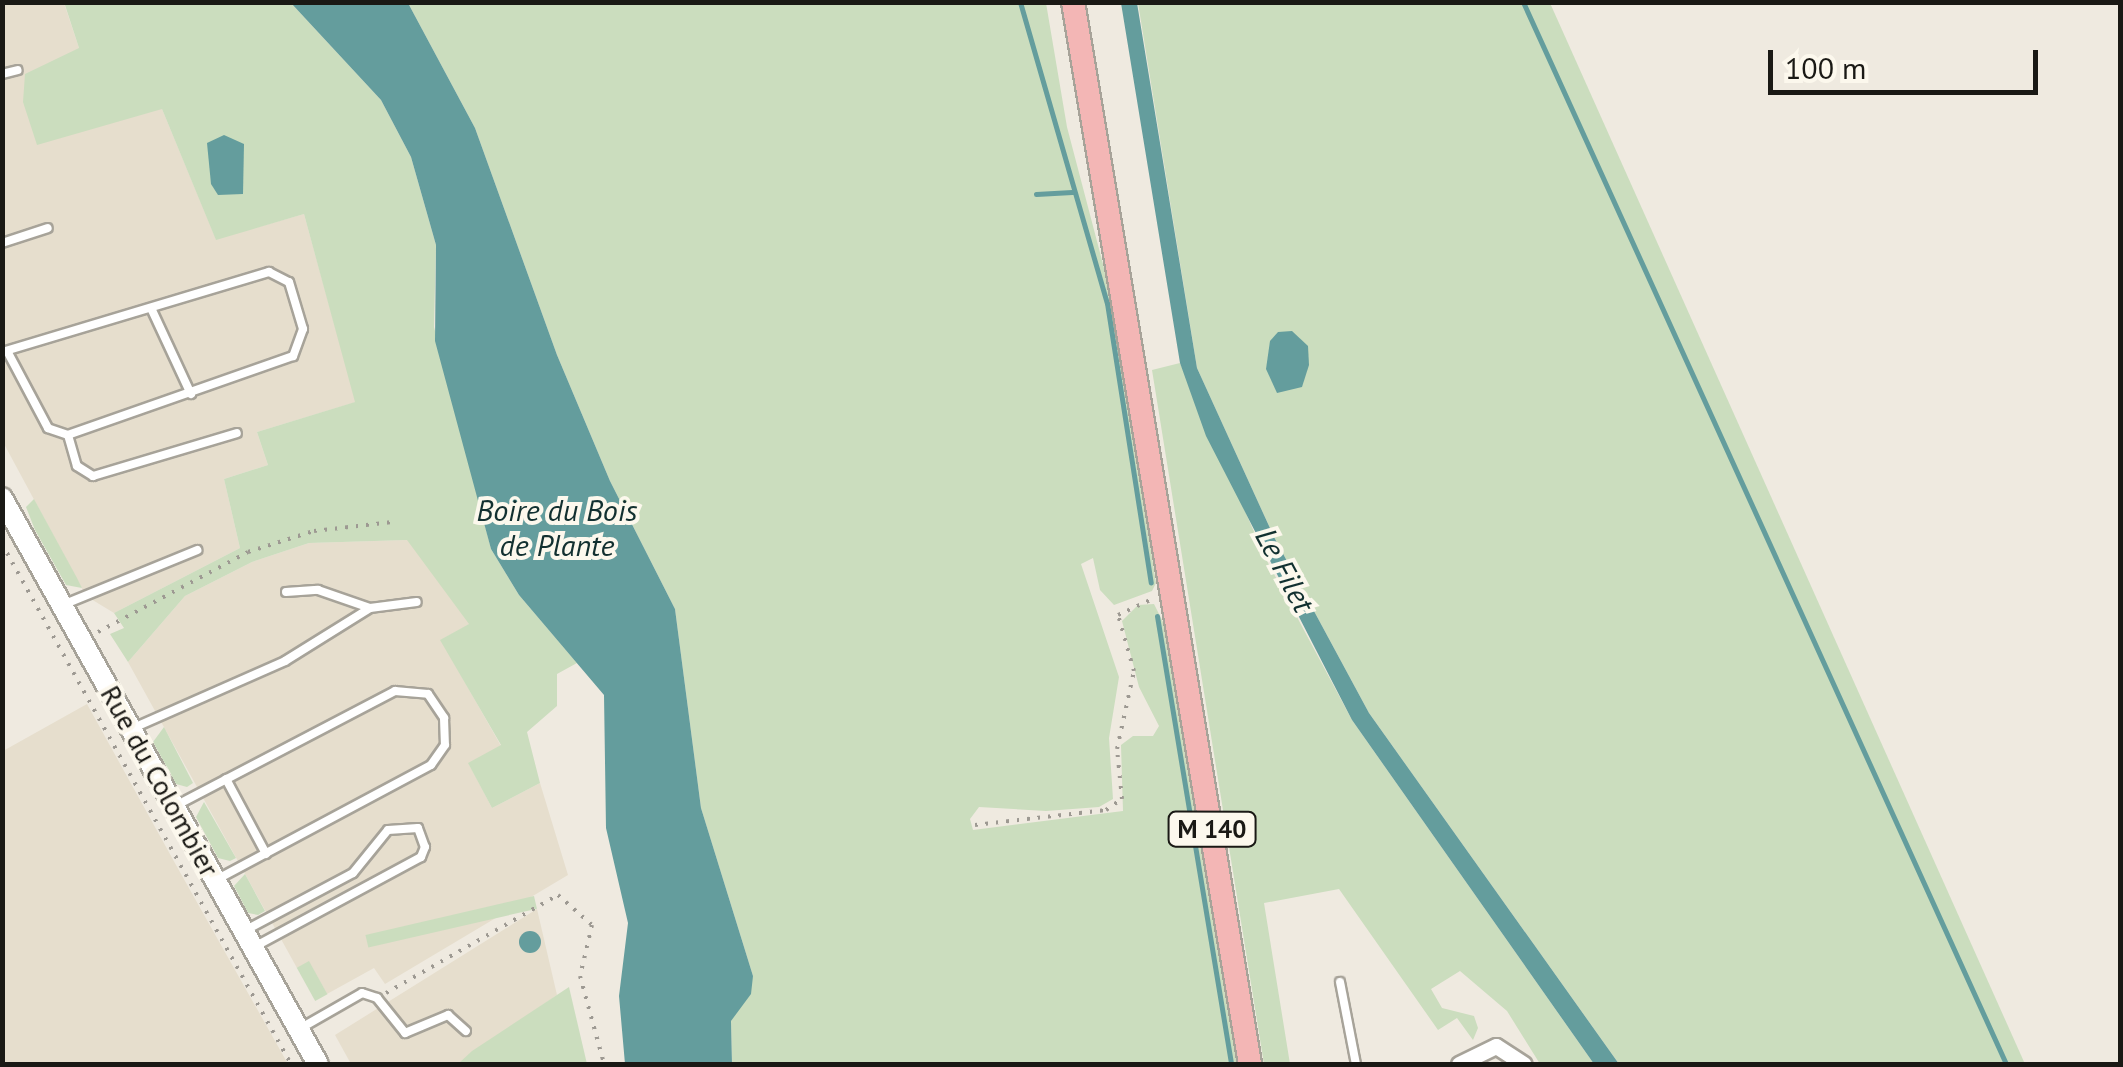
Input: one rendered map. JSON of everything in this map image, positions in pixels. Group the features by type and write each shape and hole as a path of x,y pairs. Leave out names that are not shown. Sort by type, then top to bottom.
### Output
{"main road":[{"name":"M 140","path":"1072,2 1250,1064"},
{"name":"Rue du Colombier","path":"2,498 318,1064"}],"street":[{"path":"1459,1064 1496,1046 1524,1064"}],"lane":[{"path":"2,74 18,70"},
{"path":"2,243 48,228"},
{"path":"270,272 289,282 303,329 298,350 190,394 68,435 48,428 5,352 270,272"},
{"path":"151,308 190,394"},
{"path":"68,435 77,466 93,476 237,433"},
{"path":"61,606 197,550"},
{"path":"286,592 318,590 370,608"},
{"path":"131,729 285,661 370,608 417,602"},
{"path":"174,806 395,691 428,694 438,709 446,745 431,765 216,880"},
{"path":"226,779 266,854"},
{"path":"401,825 418,828 426,847 421,856 361,889 248,939 352,873 382,834 401,825"},
{"path":"352,873 361,889"},
{"path":"1340,982 1356,1064"},
{"path":"299,1030 362,992 377,998 405,1033 448,1015 466,1031"}],"path":[{"path":"81,641 248,552 314,532 392,522"},
{"path":"2,544 291,1064"},
{"path":"976,825 1106,810 1122,799 1117,750 1134,671 1118,615 1140,601 1173,594"},
{"path":"377,998 554,895 592,924 580,976 604,1064"}],"shaded area":[{"path":"2,3 64,3 79,48 162,109 216,239 304,214 356,402 257,432 268,465 224,479 240,548 114,613 86,596 3,442"},
{"path":"408,540 470,624 441,640 501,746 469,764 492,808 540,783 568,875 385,984 374,968 327,994 309,962 297,968 128,662 185,596 252,562 309,543"},
{"path":"87,704 288,1064 3,1064 3,751"},
{"path":"537,909 557,995 458,1064 351,1064 335,1035"}],"green space":[{"path":"64,2 291,3 381,100 411,157 436,245 434,327 491,549 519,595 577,663 557,674 557,706 527,732 540,783 492,808 468,763 501,745 440,640 469,624 407,540 309,543 252,562 185,596 128,662 110,634 124,628 114,613 240,548 224,479 268,465 257,432 355,402 304,214 216,240 162,109 37,145 23,102 25,74 79,48"},
{"path":"408,3 1046,3 1067,127 1114,306 1156,583 1152,591 1114,605 1100,590 1093,558 1081,564 1119,677 1109,738 1113,799 1099,807 1046,811 979,807 970,819 973,830 1123,811 1121,745 1133,736 1153,736 1159,726 1139,687 1122,621 1138,605 1154,604 1166,628 1180,700 1238,1064 732,1064 731,1021 753,976 701,808 675,609 610,481 557,355 475,128"},
{"path":"1138,3 1550,3 2025,1064 1619,1064 1369,713 1274,537 1197,368"},
{"path":"1180,363 1266,559 1352,720 1594,1064 1540,1064 1507,1011 1460,971 1431,989 1442,1008 1474,1016 1478,1028 1473,1040 1457,1018 1438,1030 1339,889 1264,903 1290,1064 1264,1064 1152,370"},
{"path":"34,499 82,588 66,585 35,530 26,507"},
{"path":"164,727 193,783 187,787 176,784 153,742"},
{"path":"204,802 236,858 218,858 196,817"},
{"path":"245,874 265,911 258,915 248,913 234,886"},
{"path":"534,896 537,909 368,948 365,935"},
{"path":"309,961 327,994 315,1001 297,968"},
{"path":"569,987 587,1064 458,1064 472,1051"}],"water":[{"name":"Boire du Bois de Plante","path":"291,3 408,3 475,128 557,355 610,481 675,609 701,808 753,976 751,994 731,1021 732,1064 625,1064 619,996 628,923 606,828 604,695 519,595 491,549 435,341 436,245 411,157 381,100"},
{"name":"Le Filet","path":"1121,3 1137,3 1197,368 1274,537 1369,713 1619,1064 1594,1064 1352,720 1206,436 1180,363"},
{"path":"224,135 244,144 243,194 218,195 211,184 207,143"},
{"path":"1292,331 1308,346 1309,365 1302,387 1277,393 1266,369 1270,341 1278,332"},
{"path":"530,931 538,934 538,950 530,953 522,950 519,942 522,934"}],"waterway":[{"path":"1020,2 1107,303 1151,583"},
{"path":"1523,2 2006,1064"},
{"path":"1036,194 1072,192"},
{"path":"1157,616 1231,1064"}]}
